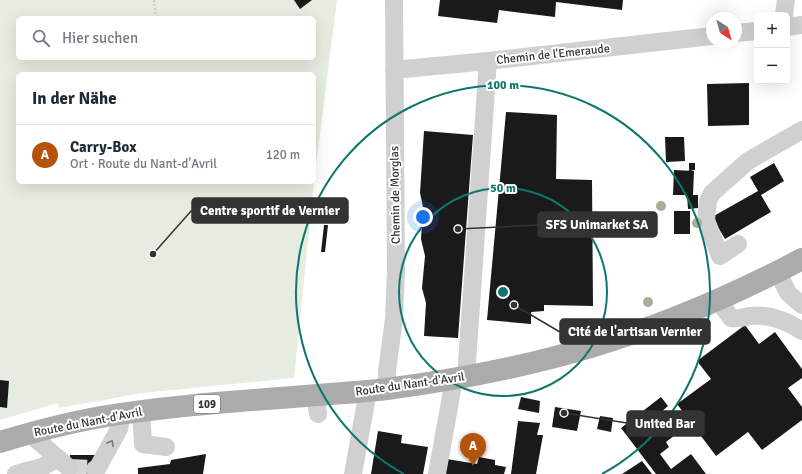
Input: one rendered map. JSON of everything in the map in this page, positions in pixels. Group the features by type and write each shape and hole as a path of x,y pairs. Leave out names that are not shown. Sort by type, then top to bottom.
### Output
{"main road":[{"name":"Route du Nant-d'Avril","path":"0,442 29,433 86,420 196,405 317,404 377,390 460,378 541,360 589,348 673,319 718,300 802,259"}],"street":[{"name":"Chemin de Morglas","path":"352,474 377,390 388,371 394,320 396,272 394,0"},
{"path":"784,12 786,0"},
{"path":"790,27 802,25"},
{"path":"742,32 754,31"},
{"name":"Chemin de l'Emeraude","path":"394,70 706,37"},
{"path":"437,474 460,378 488,61"},
{"path":"738,244 720,256 706,220 708,201 712,193 748,161 802,130"},
{"path":"778,272 788,293 802,305"},
{"path":"718,300 731,318 740,319 751,316 777,318 789,322 802,331"},
{"path":"132,413 143,444 166,447"},
{"path":"95,469 97,469 119,429 132,413"},
{"path":"16,474 42,470 64,463 29,433"}],"path":[{"path":"154,0 156,16"}],"shaded area":[{"path":"0,0 337,0 316,165 316,72 16,72 16,184 314,184 294,378 142,393 59,408 58,403 0,420"}],"building":[{"path":"294,0 312,0 300,9"},
{"path":"440,0 623,0 622,10 556,2 555,17 499,10 497,23 438,16"},
{"path":"749,83 749,125 708,126 707,84"},
{"path":"506,112 557,115 556,179 592,180 593,306 544,305 544,311 531,312 531,324 487,320"},
{"path":"424,131 473,135 458,338 424,336 426,303 422,288 425,256 421,239 423,207 420,193"},
{"path":"665,137 684,137 685,161 666,162"},
{"path":"689,163 695,163 695,170 689,171"},
{"path":"774,163 784,181 761,195 771,212 725,239 712,217 758,191 750,177"},
{"path":"674,170 694,171 693,195 698,195 698,208 688,209 687,195 673,195"},
{"path":"674,211 690,211 690,234 674,234"},
{"path":"324,225 328,225 325,252 321,252"},
{"path":"745,325 759,344 775,332 802,369 802,378 788,388 802,407 802,420 762,450 748,432 716,456 677,404 711,379 697,361"},
{"path":"0,380 9,381 7,408 0,407"},
{"path":"521,397 540,401 539,413 518,409"},
{"path":"661,397 668,406 660,413 667,423 670,421 679,432 666,442 669,447 660,454 671,469 691,454 706,474 656,474 621,428"},
{"path":"555,407 581,411 577,431 552,427"},
{"path":"600,416 613,418 611,432 597,429"},
{"path":"518,421 540,423 537,435 543,435 536,474 511,474"},
{"path":"378,431 402,435 401,443 428,447 423,474 371,474"},
{"path":"206,454 203,474 138,474 138,468 170,464 171,460"},
{"path":"70,455 96,455 95,474 69,474"},
{"path":"479,457 495,460 495,465 506,467 504,474 444,474 447,459 477,464"},
{"path":"642,461 652,474 622,474"}],"tunnel":[{"path":"69,468 95,469"}],"place":[{"name":"SFS Unimarket SA","path":"458,229"},
{"name":"Centre sportif de Vernier","path":"153,254"},
{"name":"Cité de l'artisan Vernier","path":"514,305"},
{"name":"United Bar","path":"564,413"},
{"name":"Carry-Box","path":"473,466"}]}
